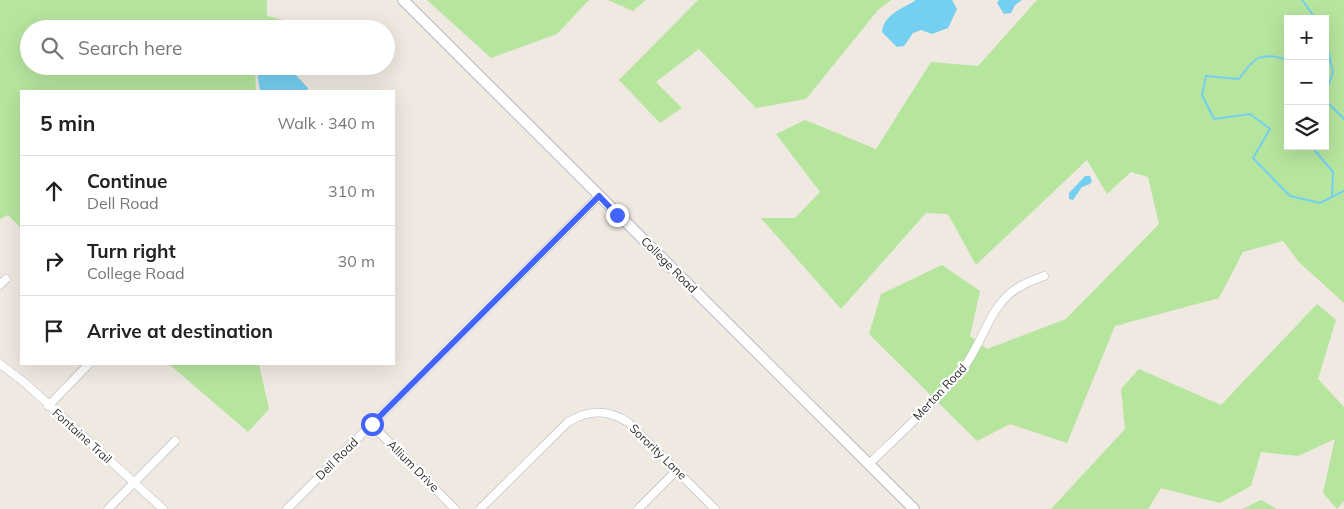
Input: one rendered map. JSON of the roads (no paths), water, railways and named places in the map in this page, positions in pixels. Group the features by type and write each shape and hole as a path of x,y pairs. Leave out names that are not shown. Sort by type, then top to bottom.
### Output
{"street":[{"name":"College Road","path":"403,0 914,509"},
{"name":"Dell Road","path":"287,509 599,196"},
{"name":"Merton Road","path":"869,464 961,371 978,346 997,307 1008,295 1019,287 1044,276"},
{"name":"Fontaine Trail","path":"0,364 24,382 133,484 163,509"},
{"path":"48,406 88,365"},
{"name":"Sorority Lane","path":"480,509 568,422 579,415 594,412 619,416 629,423 715,509"},
{"name":"Allium Drive","path":"372,424 455,509"},
{"path":"108,509 175,441"},
{"path":"638,509 678,470"}],"water":[{"path":"916,0 952,0 957,9 948,28 932,34 921,30 913,33 904,46 897,47 882,32 883,26 890,16"},
{"path":"999,0 1022,0 1015,5 1011,13 1004,14 997,3"},
{"path":"258,75 296,75 308,88 307,90 260,90"},
{"path":"1085,176 1090,176 1092,181 1090,184 1082,187 1073,200 1069,199 1069,193"}],"waterway":[{"path":"1302,0 1313,15"},
{"path":"1329,54 1333,72 1329,84"},
{"path":"1284,59 1271,56 1259,58 1249,65 1239,79 1206,76 1202,95 1214,119 1250,114 1270,129 1253,158 1290,196 1320,203 1344,191"},
{"path":"1329,104 1344,119"},
{"path":"1314,150 1333,172 1332,197"}]}
